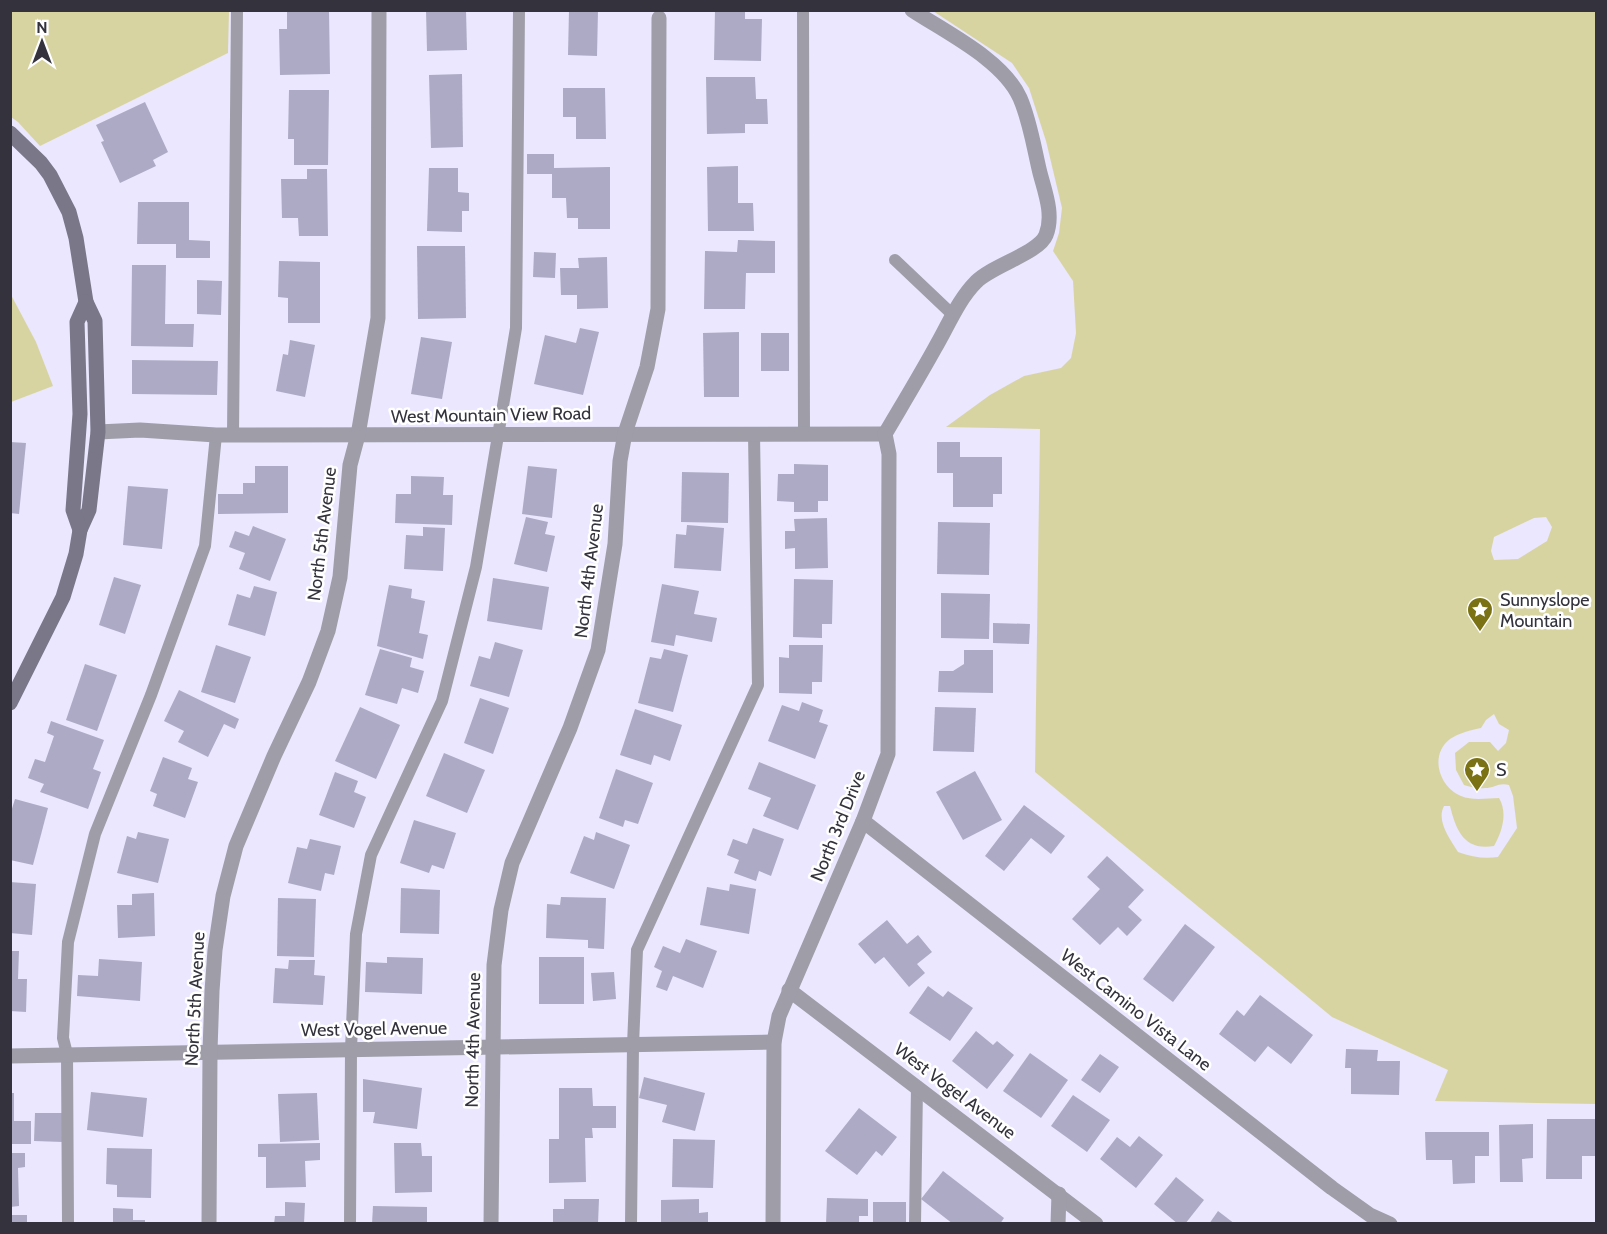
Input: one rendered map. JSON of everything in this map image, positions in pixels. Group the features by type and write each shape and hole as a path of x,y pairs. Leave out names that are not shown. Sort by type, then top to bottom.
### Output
{"street":[{"name":"North 5th Avenue","path":"209,1224 210,1051 215,950 223,896 236,846 274,756 309,682 328,631 340,577 350,465 358,435 378,318 380,10"},
{"path":"885,434 962,300 977,281 1002,264 1024,254 1043,240 1047,234 1050,215 1026,116 1013,86 1004,73 986,59 912,10"},
{"name":"North 4th Avenue","path":"491,1224 494,965 501,910 512,863 570,728 598,650 615,544 620,461 625,433 647,367 658,309 659,18"},
{"path":"10,133 50,175 69,212 76,238 86,302 95,321 98,432 89,510 80,530 76,554 63,597 10,703"},
{"path":"80,530 73,510 80,414 77,322 86,302"},
{"name":"West Mountain View Road","path":"98,432 140,430 216,435 885,434"},
{"path":"79,438 98,432"},
{"name":"North 3rd Drive","path":"773,1224 774,1042 779,1016 863,821 888,754 889,454 885,434"},
{"name":"West Camino Vista Lane","path":"863,821 1332,1188 1370,1215 1390,1224"},
{"name":"West Vogel Avenue","path":"789,990 1096,1224"},
{"name":"West Vogel Avenue","path":"10,1056 774,1042"},
{"path":"1058,1224 1059,1194"}],"lane":[{"path":"233,435 237,10"},
{"path":"350,1224 351,1049 356,934 371,855 442,701 476,567 516,328 519,10"},
{"path":"803,10 804,434"},
{"path":"895,260 953,315"},
{"path":"631,1224 633,1045 638,950 758,685 754,434"},
{"path":"68,1224 67,1054 63,1038 68,942 95,834 151,695 205,546 216,435"},
{"path":"915,1224 917,1086"}],"shaded area":[{"path":"10,11 229,11 228,53 40,146 11,117"},
{"path":"933,11 1596,11 1596,1104 1435,1101 1448,1070 1332,1017 1035,772 1040,429 946,427 990,395 1024,376 1061,368 1071,358 1076,333 1073,281 1053,251 1059,233 1062,208 1046,141 1029,88 1012,63","holes":["1546,517 1552,527 1547,541 1518,559 1494,560 1491,551 1494,537 1534,518","1494,714 1499,724 1509,730 1506,743 1498,751 1490,742 1469,742 1455,753 1456,770 1464,785 1474,788 1509,785 1513,796 1517,828 1498,857 1483,858 1458,852 1443,824 1444,806 1450,806 1455,823 1463,837 1468,842 1484,847 1494,846 1499,835 1503,822 1502,804 1499,798 1470,798 1453,792 1442,778 1438,762 1440,753 1450,739 1461,733 1481,728"]},
{"path":"10,293 36,342 53,386 11,402"}],"building":[{"path":"287,10 329,10 330,74 280,75 279,29 287,29"},
{"path":"426,10 466,10 467,50 427,51"},
{"path":"569,10 598,10 597,56 568,55"},
{"path":"715,10 745,10 745,19 762,19 761,61 714,60"},
{"path":"462,74 463,147 431,148 429,75"},
{"path":"706,77 755,77 756,99 767,99 768,124 745,124 745,133 707,134"},
{"path":"563,88 605,88 606,139 576,139 576,117 563,117"},
{"path":"289,90 329,90 328,165 294,165 294,139 288,139"},
{"path":"145,102 168,152 153,160 156,166 120,183 101,142 104,141 96,125"},
{"path":"527,154 554,154 554,168 610,167 610,229 578,229 578,218 567,218 566,198 552,198 552,174 527,174"},
{"path":"738,166 738,203 753,203 754,231 708,231 707,167"},
{"path":"429,168 458,168 458,192 469,193 469,211 462,211 462,232 427,231"},
{"path":"307,169 327,169 328,236 299,236 298,218 282,218 281,179 307,179"},
{"path":"138,202 189,202 189,240 210,241 210,258 176,258 176,244 137,244"},
{"path":"738,240 775,241 775,273 746,273 745,309 704,309 705,251 737,252"},
{"path":"417,246 465,246 466,318 418,319"},
{"path":"534,252 556,253 555,278 533,277"},
{"path":"607,257 608,308 577,309 577,295 561,295 560,268 579,268 578,258"},
{"path":"279,261 320,262 320,323 288,323 288,298 278,297"},
{"path":"132,265 166,265 165,324 194,324 193,347 131,346"},
{"path":"197,280 222,281 221,315 197,314"},
{"path":"580,328 599,332 583,395 534,384 545,335 576,343"},
{"path":"739,332 739,397 704,397 703,333"},
{"path":"761,333 789,333 789,371 761,371"},
{"path":"421,337 452,342 442,399 411,394"},
{"path":"290,340 315,345 305,397 276,391 283,354 288,355"},
{"path":"132,360 218,361 217,395 132,394"},
{"path":"10,442 26,443 19,514 10,513"},
{"path":"937,442 960,442 960,457 1002,457 1002,494 993,494 993,507 953,507 953,473 937,473"},
{"path":"794,464 828,465 828,501 818,501 818,512 794,512 794,502 777,501 778,474 794,474"},
{"path":"255,466 288,466 288,513 218,514 218,494 243,494 243,483 255,483"},
{"path":"528,466 557,469 552,518 522,514"},
{"path":"682,472 729,473 728,523 681,522"},
{"path":"411,476 444,477 443,495 453,495 452,525 395,523 396,494 411,494"},
{"path":"128,486 168,489 162,549 123,545"},
{"path":"526,517 548,522 545,534 555,536 547,572 514,564"},
{"path":"827,518 828,568 795,569 795,548 785,549 785,531 795,531 794,519"},
{"path":"938,522 990,523 989,575 937,574"},
{"path":"687,525 724,528 721,571 674,568 676,534 686,535"},
{"path":"253,526 286,539 270,581 239,569 245,553 229,547 235,531 249,536"},
{"path":"423,527 445,528 443,571 404,569 406,535 423,536"},
{"path":"114,577 141,585 125,634 99,625"},
{"path":"493,578 549,587 542,630 487,621"},
{"path":"794,579 833,580 832,624 822,624 822,638 793,637"},
{"path":"662,584 699,591 694,614 717,618 712,642 676,635 674,646 651,642"},
{"path":"389,585 412,589 411,598 425,601 419,633 428,635 423,659 377,646"},
{"path":"254,586 277,592 265,636 228,625 237,594 250,598"},
{"path":"941,593 990,594 989,639 941,638"},
{"path":"993,623 1030,624 1029,644 993,643"},
{"path":"495,642 523,650 509,697 470,686 479,656 490,659"},
{"path":"216,645 251,657 235,703 201,692"},
{"path":"789,645 823,645 822,682 812,682 812,694 779,693 779,657 789,658"},
{"path":"380,649 412,658 410,667 424,671 418,693 402,688 397,704 365,695"},
{"path":"664,649 688,655 673,712 638,703 650,657 661,659"},
{"path":"964,650 993,650 993,693 938,692 939,671 953,671 964,664"},
{"path":"85,664 117,675 97,731 66,720"},
{"path":"179,690 239,719 235,729 224,724 208,757 178,742 184,731 164,721"},
{"path":"480,698 509,708 493,754 464,743"},
{"path":"802,702 823,710 819,722 828,725 815,759 768,741 782,705 799,711"},
{"path":"360,707 400,725 376,779 335,761"},
{"path":"935,707 976,708 974,752 933,751"},
{"path":"635,709 682,725 670,761 654,755 651,765 620,755"},
{"path":"51,721 104,740 93,769 101,772 88,809 40,792 44,784 28,778 35,759 45,762 54,736 47,733"},
{"path":"444,753 485,770 467,813 426,796"},
{"path":"163,757 192,768 188,779 198,782 185,818 153,806 157,794 150,791"},
{"path":"759,762 816,785 798,830 763,816 771,798 748,789"},
{"path":"616,769 653,783 638,824 625,820 623,827 599,818"},
{"path":"975,771 1002,820 963,840 936,792"},
{"path":"335,772 358,781 354,792 366,797 354,828 319,815"},
{"path":"15,799 48,808 33,865 10,860 10,815"},
{"path":"1024,805 1065,836 1051,854 1031,838 1004,871 985,856"},
{"path":"414,820 456,833 444,869 432,865 429,873 400,863"},
{"path":"753,828 784,839 771,876 759,871 756,881 734,873 739,860 727,855 733,839 747,844"},
{"path":"138,832 169,839 158,883 117,873 127,836 136,839"},
{"path":"596,832 630,845 614,889 570,873 584,836 594,840"},
{"path":"310,839 341,846 334,875 325,873 321,891 288,883 297,847 307,849"},
{"path":"1107,856 1144,890 1128,907 1142,920 1127,936 1118,927 1100,945 1072,919 1100,889 1087,877"},
{"path":"10,882 36,884 32,935 10,933"},
{"path":"730,884 756,889 749,934 700,925 707,887 729,891"},
{"path":"401,888 440,890 439,934 400,933"},
{"path":"154,893 155,936 118,938 117,905 132,905 132,894"},
{"path":"561,897 606,898 604,949 588,948 588,940 546,938 547,904 560,905"},
{"path":"278,898 316,899 314,957 277,956"},
{"path":"887,920 907,944 918,935 932,952 917,964 925,973 909,987 884,957 875,964 858,944"},
{"path":"1185,924 1215,947 1173,1002 1143,979"},
{"path":"686,939 717,951 703,988 673,976 667,991 656,987 662,971 654,967 663,946 680,953"},
{"path":"10,951 19,951 18,979 27,979 26,1012 10,1011"},
{"path":"387,957 423,958 422,994 365,992 366,962 387,963"},
{"path":"539,957 584,957 584,1004 539,1004"},
{"path":"99,959 142,962 140,1001 77,996 78,975 98,976"},
{"path":"289,960 315,960 314,975 325,976 323,1005 273,1003 275,968 288,969"},
{"path":"614,972 616,999 593,1001 591,973"},
{"path":"928,986 943,997 948,991 973,1008 950,1041 909,1013"},
{"path":"1260,995 1313,1035 1291,1064 1268,1046 1255,1062 1219,1034 1237,1010 1244,1016"},
{"path":"976,1031 993,1045 997,1041 1014,1055 987,1089 952,1061"},
{"path":"1346,1049 1378,1050 1377,1061 1400,1061 1399,1095 1351,1094 1351,1068 1345,1068"},
{"path":"1030,1053 1068,1080 1041,1118 1003,1091"},
{"path":"1100,1054 1119,1067 1100,1093 1081,1080"},
{"path":"644,1077 705,1093 695,1131 662,1122 667,1105 639,1098"},
{"path":"363,1079 422,1088 417,1129 373,1123 375,1112 363,1112"},
{"path":"559,1088 592,1088 593,1106 616,1106 616,1128 592,1128 593,1138 585,1138 586,1182 549,1183 549,1139 559,1139"},
{"path":"91,1092 147,1098 143,1137 87,1130"},
{"path":"10,1093 14,1093 14,1121 31,1121 31,1144 10,1144"},
{"path":"317,1093 319,1140 280,1142 278,1094"},
{"path":"1073,1095 1110,1120 1087,1152 1051,1126"},
{"path":"859,1108 897,1137 882,1156 876,1151 857,1175 825,1151"},
{"path":"35,1113 63,1113 63,1142 34,1141"},
{"path":"1547,1119 1596,1119 1596,1156 1582,1156 1582,1179 1546,1179"},
{"path":"1533,1124 1533,1158 1522,1159 1523,1182 1500,1182 1499,1125"},
{"path":"1425,1132 1489,1132 1489,1156 1475,1156 1475,1183 1453,1184 1452,1160 1426,1160"},
{"path":"1139,1136 1163,1155 1136,1188 1100,1159 1117,1137 1130,1147"},
{"path":"673,1139 715,1140 713,1188 672,1187"},
{"path":"320,1143 320,1160 305,1161 306,1187 266,1188 266,1157 258,1157 258,1144"},
{"path":"394,1143 421,1143 422,1156 432,1156 432,1192 395,1193"},
{"path":"107,1148 152,1149 151,1198 117,1197 117,1185 106,1184"},
{"path":"10,1153 25,1153 25,1167 18,1168 19,1206 10,1207"},
{"path":"943,1171 1004,1218 1000,1224 953,1224 921,1199"},
{"path":"1176,1177 1204,1200 1185,1224 1178,1224 1154,1204"},
{"path":"827,1198 868,1199 868,1216 859,1216 859,1224 826,1224"},
{"path":"564,1199 599,1199 598,1224 553,1224 553,1209 564,1209"},
{"path":"699,1199 699,1213 708,1212 708,1224 661,1224 661,1200"},
{"path":"285,1202 305,1203 304,1224 274,1224 275,1216 285,1216"},
{"path":"873,1202 906,1202 906,1224 873,1224"},
{"path":"373,1206 427,1207 427,1224 372,1224"},
{"path":"113,1208 133,1209 133,1220 145,1220 145,1224 113,1224"},
{"path":"1218,1211 1235,1224 1209,1224"},
{"path":"10,1215 27,1215 27,1224 10,1224"}],"place":[{"name":"Sunnyslope Mountain","path":"1480,633"},
{"name":"S","path":"1477,793"}]}
